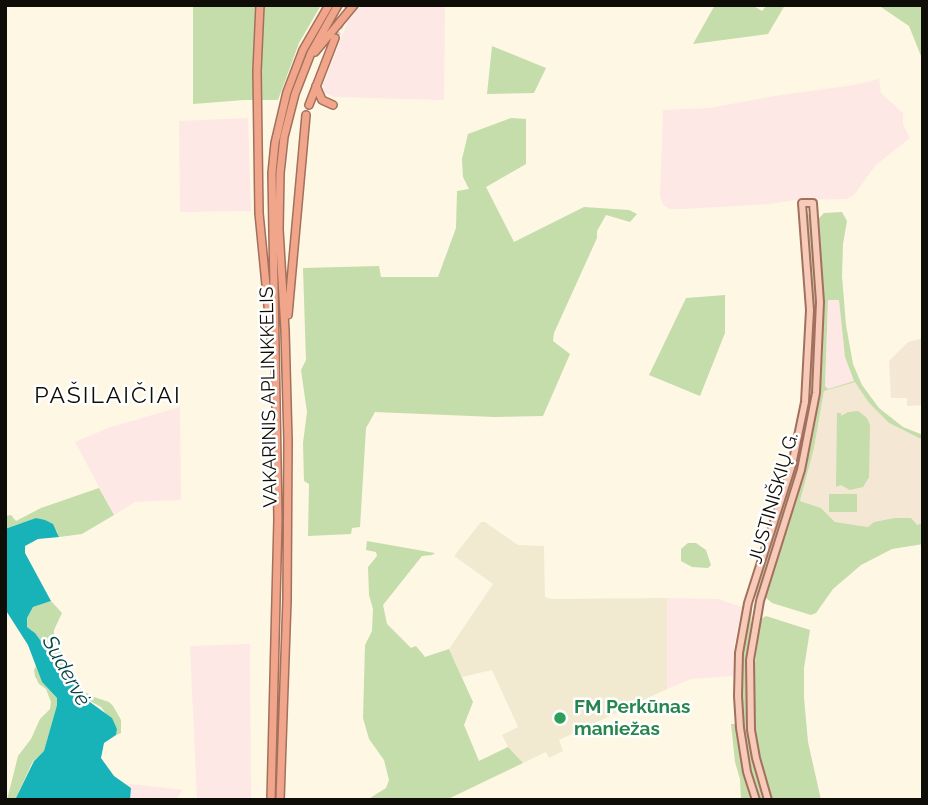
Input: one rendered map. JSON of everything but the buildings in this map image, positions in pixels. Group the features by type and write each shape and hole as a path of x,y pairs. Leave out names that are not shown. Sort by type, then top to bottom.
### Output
{"highway":[{"path":"260,5 257,71 259,213 277,377"},
{"name":"VAKARINIS APLINKKELIS","path":"271,800 278,582 275,143 281,113 329,5"},
{"name":"VAKARINIS APLINKKELIS","path":"280,800 288,555 285,330 275,187 287,123 309,52 338,5"},
{"path":"309,52 354,5"},
{"path":"309,105 335,38"},
{"path":"316,86 320,97 333,105"},
{"path":"285,330 306,115"}],"main road":[{"name":"JUSTINIŠKIŲ G.","path":"756,800 747,772 741,737 737,696 738,667 748,603 792,465 805,402 810,310 802,203 813,203 821,312 815,402 801,470 757,610 750,660 751,730 768,800"}],"shaded area":[{"path":"360,5 445,5 444,100 334,97 325,93 323,85 349,18"},
{"path":"879,79 881,93 903,113 903,124 910,138 876,165 854,195 846,199 795,200 683,209 670,209 663,205 660,196 663,110 710,108"},
{"path":"248,118 251,211 180,212 179,121"},
{"path":"828,300 839,300 845,357 854,381 828,389 825,386"},
{"path":"923,338 923,405 907,406 907,398 891,398 889,361 908,342"},
{"path":"855,381 869,403 889,423 923,440 922,525 868,527 835,522 821,508 800,501 814,448 824,391"},
{"path":"180,407 181,500 135,502 114,515 75,442 111,427"},
{"path":"481,522 485,522 518,545 544,546 545,597 667,598 667,689 559,740 563,751 549,758 546,752 523,763 508,747 502,735 518,727 492,670 462,677 449,649 493,584 454,556"},
{"path":"667,598 718,599 742,607 734,646 734,676 691,679 667,689"},
{"path":"250,644 251,800 197,800 190,646"},
{"path":"127,784 183,790 175,800 130,800 131,788"}],"green space":[{"path":"193,5 321,5 299,43 278,100 193,104"},
{"path":"715,5 752,5 762,11 767,5 785,5 768,34 693,44"},
{"path":"878,5 923,5 923,55 921,56 909,26"},
{"path":"492,46 546,68 534,93 487,94"},
{"path":"511,118 526,119 526,164 486,187 514,242 584,207 629,210 637,214 630,222 606,215 597,231 597,238 554,333 553,341 570,354 543,416 495,417 375,412 366,428 360,527 352,528 351,534 308,536 309,484 304,481 303,443 307,412 301,370 306,360 303,268 379,266 381,277 438,277 456,228 457,191 469,189 463,177 462,159 468,134"},
{"path":"842,212 847,221 842,276 846,325 853,364 862,385 879,408 903,427 923,435 923,440 889,423 869,403 855,382 824,391 814,448 800,501 821,508 835,522 868,527 874,522 911,518 917,525 923,523 923,544 892,549 861,565 833,589 816,613 811,615 772,603 764,596 798,490 817,407 823,350 823,304 817,220 824,213","holes":["828,300 839,300 845,357 854,381 828,389 825,386"]},
{"path":"805,216 811,216 818,316 814,391 796,478 756,598 771,537 789,483 809,386 812,307"},
{"path":"725,295 725,333 700,396 649,375 686,298"},
{"path":"858,411 867,418 870,425 869,477 863,487 850,490 841,485 836,487 837,413 841,413 841,416"},
{"path":"99,488 114,515 82,534 59,537 57,531 37,518 5,529 5,516 11,515 16,521 41,508"},
{"path":"829,494 857,494 857,512 829,512"},
{"path":"367,541 435,553 422,556 383,605 387,624 411,648 416,646 425,657 449,649 473,702 464,725 479,761 508,747 523,763 446,800 367,800 386,788 389,780 384,760 369,739 363,718 365,645 372,631 373,609 369,595 368,567 377,556 376,552 366,550"},
{"path":"688,543 696,543 706,550 711,565 708,568 692,567 681,561 681,549"},
{"path":"51,601 62,613 54,636 70,673 81,689 113,706 121,720 121,733 116,735 117,729 101,707 83,697 35,633 27,627 27,618 33,607"},
{"path":"752,610 746,698 755,768 765,800 759,800 754,784 746,751 741,702 743,646 748,612"},
{"path":"766,616 810,630 804,668 804,698 808,742 821,800 771,800 763,776 756,742 752,687 760,624 761,619"},
{"path":"36,666 42,682 57,698 57,705 44,752 33,761 15,800 7,800 18,756 31,739 40,719 50,709 51,702 46,689 39,684 35,676"},
{"path":"731,724 737,724 744,769 753,800 741,800"}],"water":[{"path":"36,518 53,524 59,537 38,539 25,546 25,553 51,601 33,607 27,618 27,627 35,633 83,697 112,718 117,729 116,735 104,743 101,758 114,776 131,788 130,800 15,800 34,761 44,751 57,705 57,698 42,682 28,645 5,609 5,529"}],"tunnel":[{"path":"335,38 348,5"}],"place":[{"name":"FM Perkūnas maniežas","path":"560,718"}],"district":[{"name":"PAŠILAIČIAI","path":"108,396"}],"water label":[{"name":"Sudervė","path":"66,671"}]}
